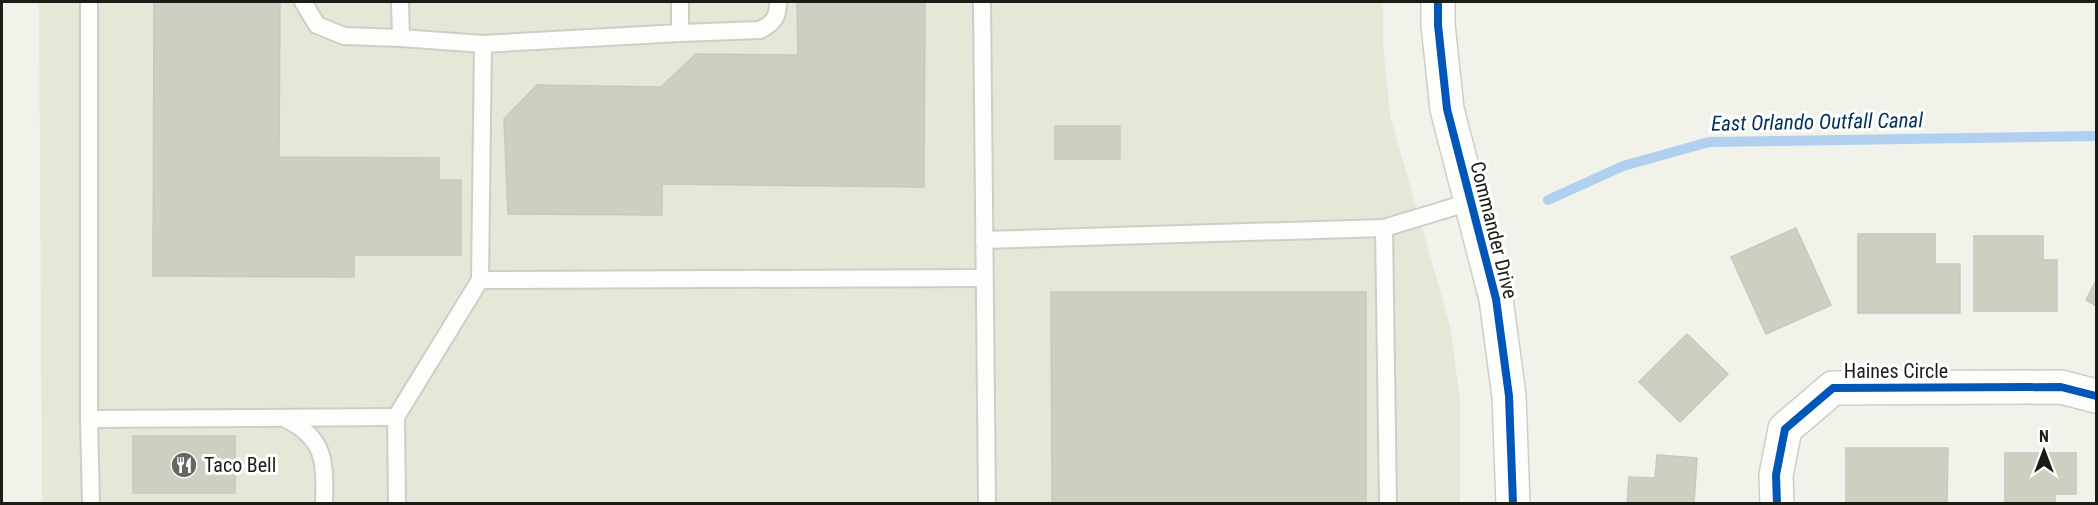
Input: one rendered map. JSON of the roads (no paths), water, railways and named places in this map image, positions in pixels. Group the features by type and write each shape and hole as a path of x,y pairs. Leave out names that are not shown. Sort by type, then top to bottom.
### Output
{"street":[{"name":"Commander Drive","path":"1438,2 1438,25 1447,109 1496,298 1509,396 1513,504"},
{"name":"Haines Circle","path":"1777,504 1776,475 1785,429 1833,388 2061,387 2097,396"}],"lane":[{"path":"89,2 89,419 92,504"},
{"path":"303,2 317,25 344,36 483,44 760,30 771,24 778,13 778,2"},
{"path":"400,2 401,38"},
{"path":"680,2 680,33"},
{"path":"982,2 987,504"},
{"path":"397,504 396,417 480,280 483,44"},
{"path":"984,240 1384,228 1470,202"},
{"path":"1384,228 1388,504"},
{"path":"480,280 984,278"},
{"path":"89,419 396,417"},
{"path":"285,418 303,427 314,438 321,456 325,477 324,504"}],"waterway":[{"name":"East Orlando Outfall Canal","path":"1548,200 1623,166 1709,142 2096,136"}],"place":[{"name":"Taco Bell","path":"184,465"}]}
